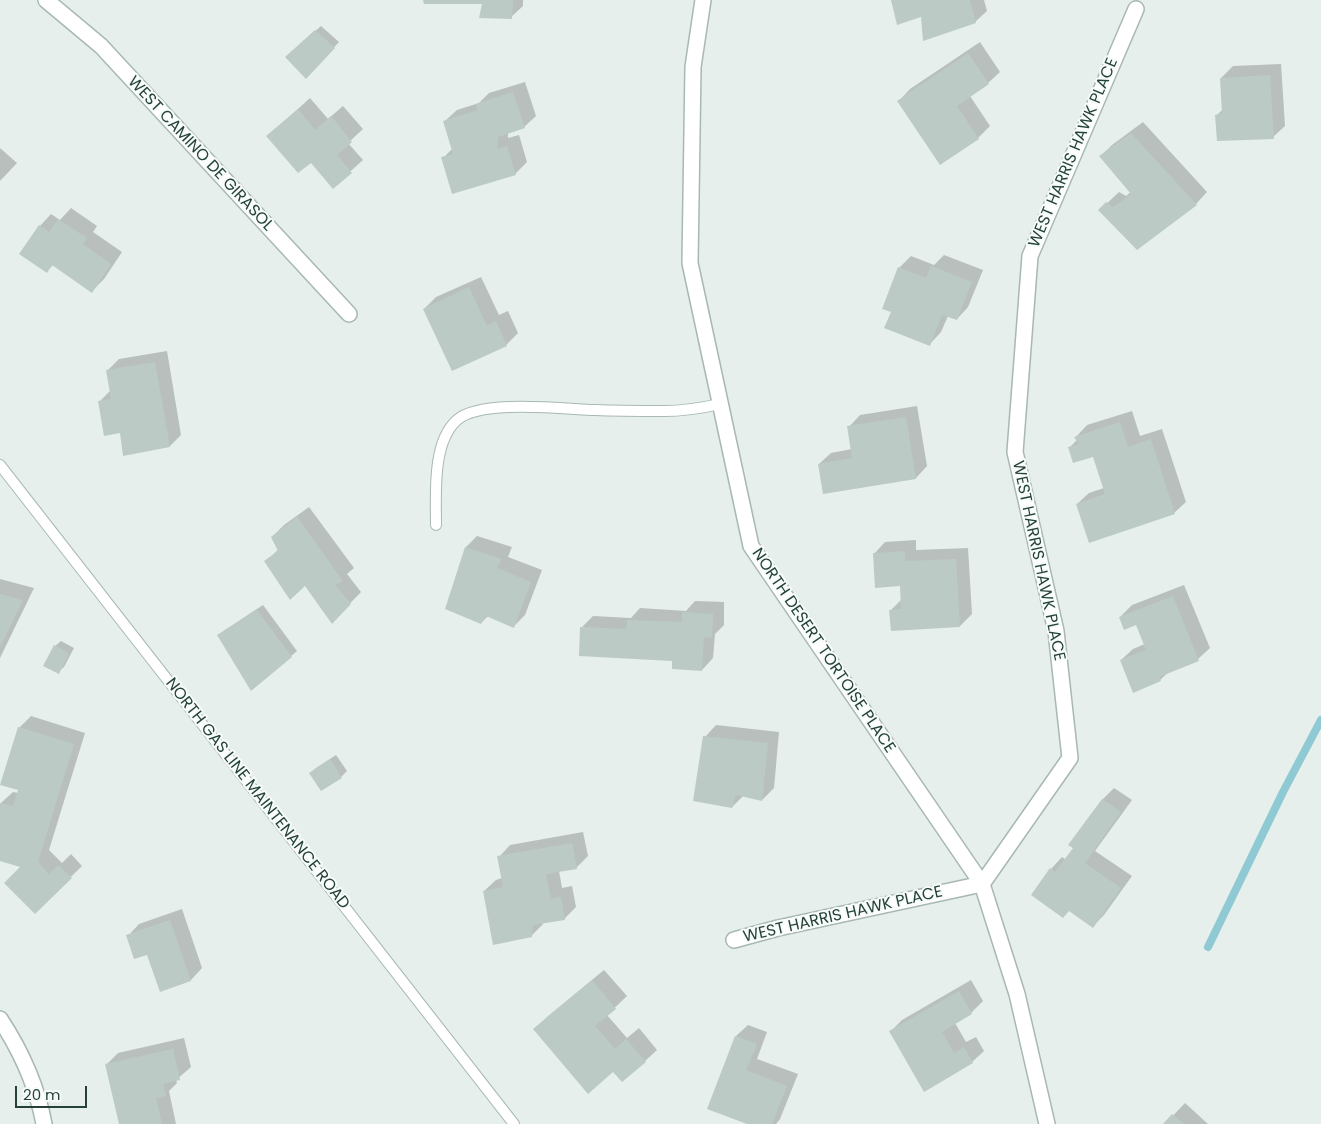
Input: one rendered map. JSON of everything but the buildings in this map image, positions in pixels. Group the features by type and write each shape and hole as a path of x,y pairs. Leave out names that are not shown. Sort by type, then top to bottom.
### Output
{"street":[{"name":"WEST CAMINO DE GIRASOL","path":"46,0 101,46 349,314"},
{"name":"NORTH DESERT TORTOISE PLACE","path":"703,0 693,67 690,263 751,546 982,884 1017,994 1047,1124"},
{"name":"WEST HARRIS HAWK PLACE","path":"734,940 778,928 982,884 1070,758 1056,631 1015,452 1030,256 1136,8"},
{"path":"0,1020 14,1041 31,1076 44,1124"}],"lane":[{"path":"436,525 440,446 457,419 473,412 509,407 666,411 698,409 720,404"},
{"name":"NORTH GAS LINE MAINTENANCE ROAD","path":"0,465 514,1124"}],"waterway":[{"path":"1208,947 1283,792 1321,720"}]}
